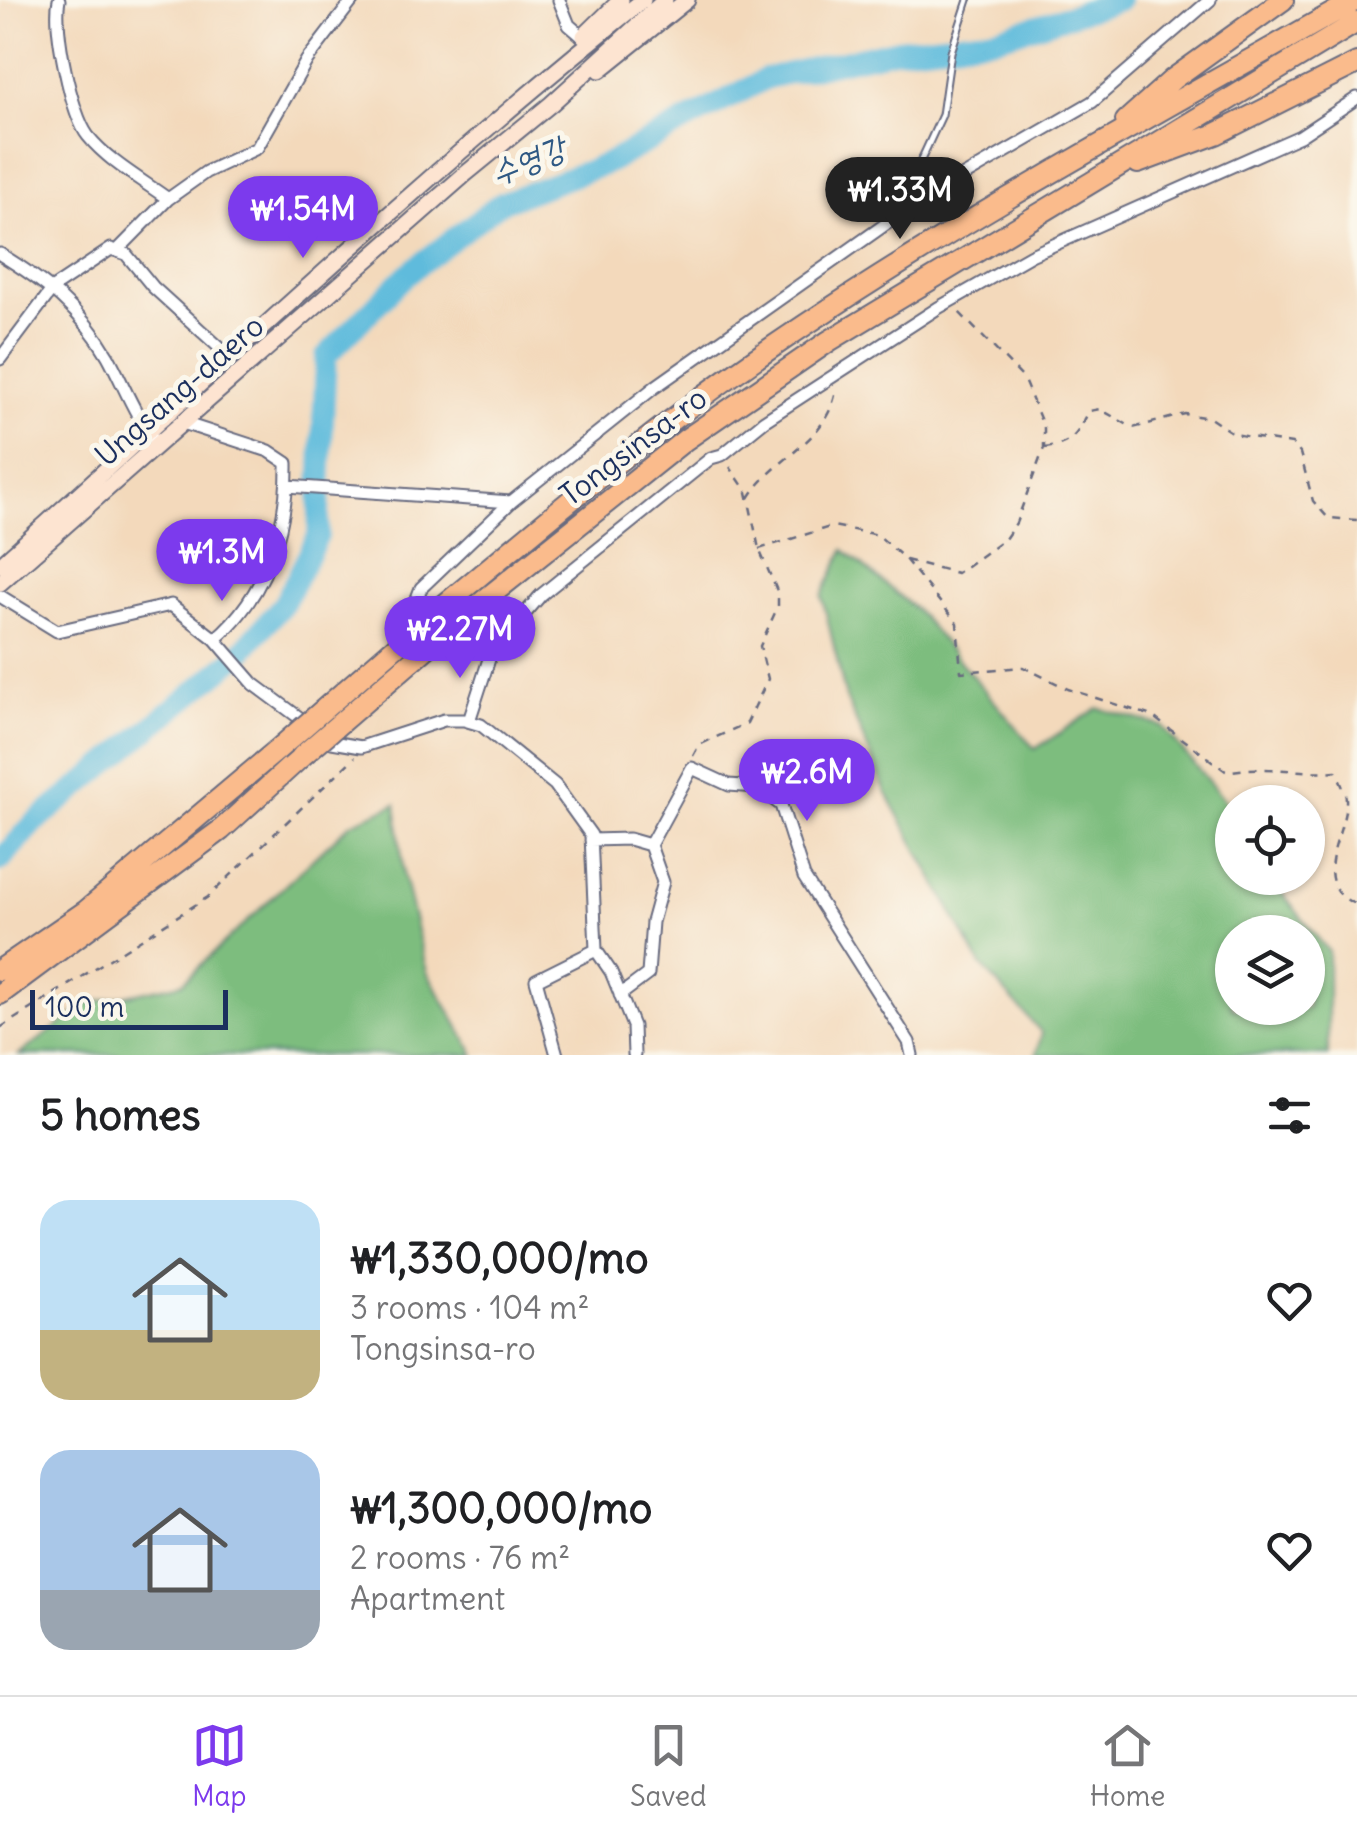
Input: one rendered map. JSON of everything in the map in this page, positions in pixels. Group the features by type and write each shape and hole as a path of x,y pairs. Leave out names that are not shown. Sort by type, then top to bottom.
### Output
{"highway":[{"path":"1087,155 1173,79 1283,0"},
{"name":"Tongsinsa-ro","path":"0,970 86,910 432,615 654,435 770,348 1087,155 1356,0"},
{"name":"Tongsinsa-ro","path":"0,994 221,830 456,622 685,440 829,340 1357,22"},
{"path":"1089,180 1216,134 1357,63"}],"main road":[{"path":"544,78 621,0"},
{"name":"Ungsang-daero","path":"0,584 154,439 231,358 544,78 643,0"},
{"name":"Ungsang-daero","path":"0,565 154,439 183,423 552,104 664,0"},
{"path":"552,104 648,35 687,0"}],"street":[{"path":"59,0 59,36 81,124 116,160 168,199"},
{"path":"0,359 54,287 104,251 118,250 168,199 206,172 256,148 307,60 354,0"},
{"path":"560,0 569,25 583,37"},
{"path":"491,653 458,646 416,618 414,606 420,588 511,502 655,387 910,207 1092,102 1210,0"},
{"path":"469,721 491,653 540,594 711,458 722,455 764,421 938,308 1031,256 1300,136 1357,98"},
{"path":"118,250 231,358"},
{"path":"0,254 54,287 105,350 154,439"},
{"path":"183,423 269,451 287,463 292,485 270,565 219,644"},
{"path":"292,485 342,492 511,502"},
{"path":"0,596 57,631 171,605 219,644 254,684 332,742 361,747 444,720 482,725 555,785 591,840 596,950 612,972 633,1026 634,1055"},
{"path":"620,996 648,974 652,922 663,882 650,845 692,768 729,786 757,787 781,805 804,876 909,1042 912,1055"},
{"path":"591,840 629,839 650,845"},
{"path":"557,1055 536,980 596,950"}],"lane":[{"path":"910,207 916,171 942,116 950,52 968,0"}],"path":[{"path":"905,559 956,573 1005,539 1016,523 1044,448 1044,428 1023,378 951,304"},
{"path":"748,499 764,473 806,445 820,428 834,403 834,377"},
{"path":"1044,448 1066,446 1076,436 1089,410 1100,409 1132,428 1184,414 1210,418 1234,434 1292,444 1300,454 1320,510 1338,521 1357,520"},
{"path":"692,768 699,745 718,740 746,723 768,678 760,646 778,606 778,593 759,549 748,499 722,455"},
{"path":"759,549 834,526 878,534 905,559 957,623 961,672 1023,667 1068,689 1152,716 1227,772 1257,765 1288,773 1336,771 1347,801 1329,864 1340,892 1357,905"},
{"path":"0,1028 208,897 361,747"}],"green space":[{"path":"844,550 915,609 1035,749 1098,708 1162,726 1215,789 1215,895 1284,895 1299,915 1215,915 1215,1025 1325,1025 1325,947 1328,1055 1036,1055 1042,1033 981,965 886,792 846,698 822,596"},
{"path":"396,804 404,877 427,972 475,1055 19,1055 87,1004 182,983 351,823"}],"waterway":[{"name":"수영강","path":"0,861 32,825 239,655 284,603 318,536 326,356 406,275 500,203 606,164 767,78 898,49 996,38 1119,0"}]}
